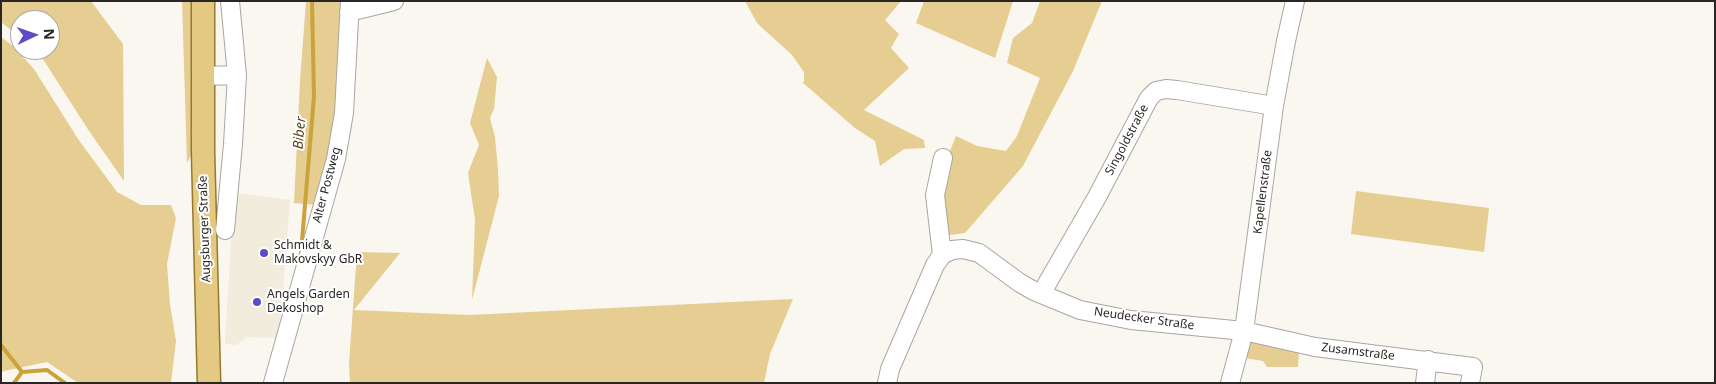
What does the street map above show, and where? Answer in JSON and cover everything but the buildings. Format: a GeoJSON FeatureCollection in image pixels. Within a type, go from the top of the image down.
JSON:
{"type":"FeatureCollection","features":[{"type":"Feature","properties":{"kind":"main road","name":"Augsburger Straße"},"geometry":{"type":"LineString","coordinates":[[203,1],[202,76],[209,383]]}},
{"type":"Feature","properties":{"kind":"street","name":"Augsburger Straße"},"geometry":{"type":"LineString","coordinates":[[225,230],[237,75],[230,1]]}},
{"type":"Feature","properties":{"kind":"street","name":"Alter Postweg"},"geometry":{"type":"LineString","coordinates":[[273,383],[336,159],[344,113],[350,7],[394,1]]}},
{"type":"Feature","properties":{"kind":"street","name":"Kapellenstraße"},"geometry":{"type":"LineString","coordinates":[[1230,383],[1244,331],[1274,106],[1286,41],[1296,1]]}},
{"type":"Feature","properties":{"kind":"street"},"geometry":{"type":"LineString","coordinates":[[202,76],[237,75]]}},
{"type":"Feature","properties":{"kind":"street","name":"Singoldstraße"},"geometry":{"type":"LineString","coordinates":[[1041,294],[1149,98],[1156,91],[1166,89],[1177,90],[1274,106]]}},
{"type":"Feature","properties":{"kind":"street"},"geometry":{"type":"LineString","coordinates":[[886,383],[890,369],[934,265],[942,254],[935,194],[943,158]]}},
{"type":"Feature","properties":{"kind":"street","name":"Neudecker Straße"},"geometry":{"type":"LineString","coordinates":[[942,254],[952,250],[963,249],[979,253],[1020,283],[1080,310],[1130,320],[1244,331]]}},
{"type":"Feature","properties":{"kind":"street","name":"Zusamstraße"},"geometry":{"type":"LineString","coordinates":[[1244,331],[1315,346],[1428,360],[1472,375]]}},
{"type":"Feature","properties":{"kind":"street"},"geometry":{"type":"LineString","coordinates":[[1425,383],[1428,360]]}},
{"type":"Feature","properties":{"kind":"shaded area"},"geometry":{"type":"Polygon","coordinates":[[[1,1],[91,1],[123,44],[124,181],[44,60],[60,60],[60,10],[10,10],[10,29],[1,22],[1,1]]]}},
{"type":"Feature","properties":{"kind":"shaded area"},"geometry":{"type":"Polygon","coordinates":[[[182,1],[198,1],[197,144],[187,163],[182,1]]]}},
{"type":"Feature","properties":{"kind":"shaded area"},"geometry":{"type":"Polygon","coordinates":[[[306,1],[343,1],[337,99],[327,165],[317,205],[294,203],[306,1]]]}},
{"type":"Feature","properties":{"kind":"shaded area"},"geometry":{"type":"Polygon","coordinates":[[[745,1],[901,1],[885,20],[899,34],[891,48],[909,68],[864,110],[924,140],[925,148],[904,149],[880,166],[875,141],[855,128],[802,82],[804,82],[804,72],[792,55],[757,23],[745,1]]]}},
{"type":"Feature","properties":{"kind":"shaded area"},"geometry":{"type":"Polygon","coordinates":[[[924,1],[1013,1],[995,58],[916,23],[924,1]]]}},
{"type":"Feature","properties":{"kind":"shaded area"},"geometry":{"type":"Polygon","coordinates":[[[1040,1],[1102,1],[1073,71],[1023,166],[965,233],[943,236],[943,168],[956,136],[977,146],[1006,151],[1017,136],[1040,78],[1007,63],[1013,38],[1032,23],[1040,1]]]}},
{"type":"Feature","properties":{"kind":"shaded area"},"geometry":{"type":"Polygon","coordinates":[[[1,37],[10,44],[10,60],[26,60],[34,69],[78,139],[117,192],[141,205],[171,205],[176,218],[167,264],[170,304],[176,341],[171,383],[78,383],[47,362],[1,372],[1,37]]]}},
{"type":"Feature","properties":{"kind":"shaded area"},"geometry":{"type":"Polygon","coordinates":[[[487,58],[497,77],[494,109],[490,118],[495,137],[499,196],[472,300],[475,220],[468,173],[479,145],[470,123],[487,58]]]}},
{"type":"Feature","properties":{"kind":"shaded area"},"geometry":{"type":"Polygon","coordinates":[[[1356,191],[1489,208],[1484,252],[1351,234],[1356,191]]]}},
{"type":"Feature","properties":{"kind":"shaded area"},"geometry":{"type":"Polygon","coordinates":[[[236,193],[290,200],[279,338],[247,337],[236,345],[225,344],[225,341],[232,224],[236,193]]]}},
{"type":"Feature","properties":{"kind":"shaded area"},"geometry":{"type":"Polygon","coordinates":[[[357,252],[400,253],[354,310],[469,315],[793,299],[770,354],[764,383],[350,383],[349,363],[357,252]]]}},
{"type":"Feature","properties":{"kind":"shaded area"},"geometry":{"type":"Polygon","coordinates":[[[1250,340],[1299,351],[1298,367],[1267,367],[1263,361],[1245,358],[1250,340]]]}},
{"type":"Feature","properties":{"kind":"waterway","name":"Biber"},"geometry":{"type":"LineString","coordinates":[[301,253],[314,96],[312,1]]}},
{"type":"Feature","properties":{"kind":"waterway"},"geometry":{"type":"LineString","coordinates":[[1,345],[22,372],[47,370],[65,383]]}},
{"type":"Feature","properties":{"kind":"waterway"},"geometry":{"type":"LineString","coordinates":[[14,383],[22,372]]}},
{"type":"Feature","properties":{"kind":"place","name":"Schmidt & Makovskyy GbR"},"geometry":{"type":"Point","coordinates":[264,253]}},
{"type":"Feature","properties":{"kind":"place","name":"Angels Garden Dekoshop"},"geometry":{"type":"Point","coordinates":[257,302]}}]}
